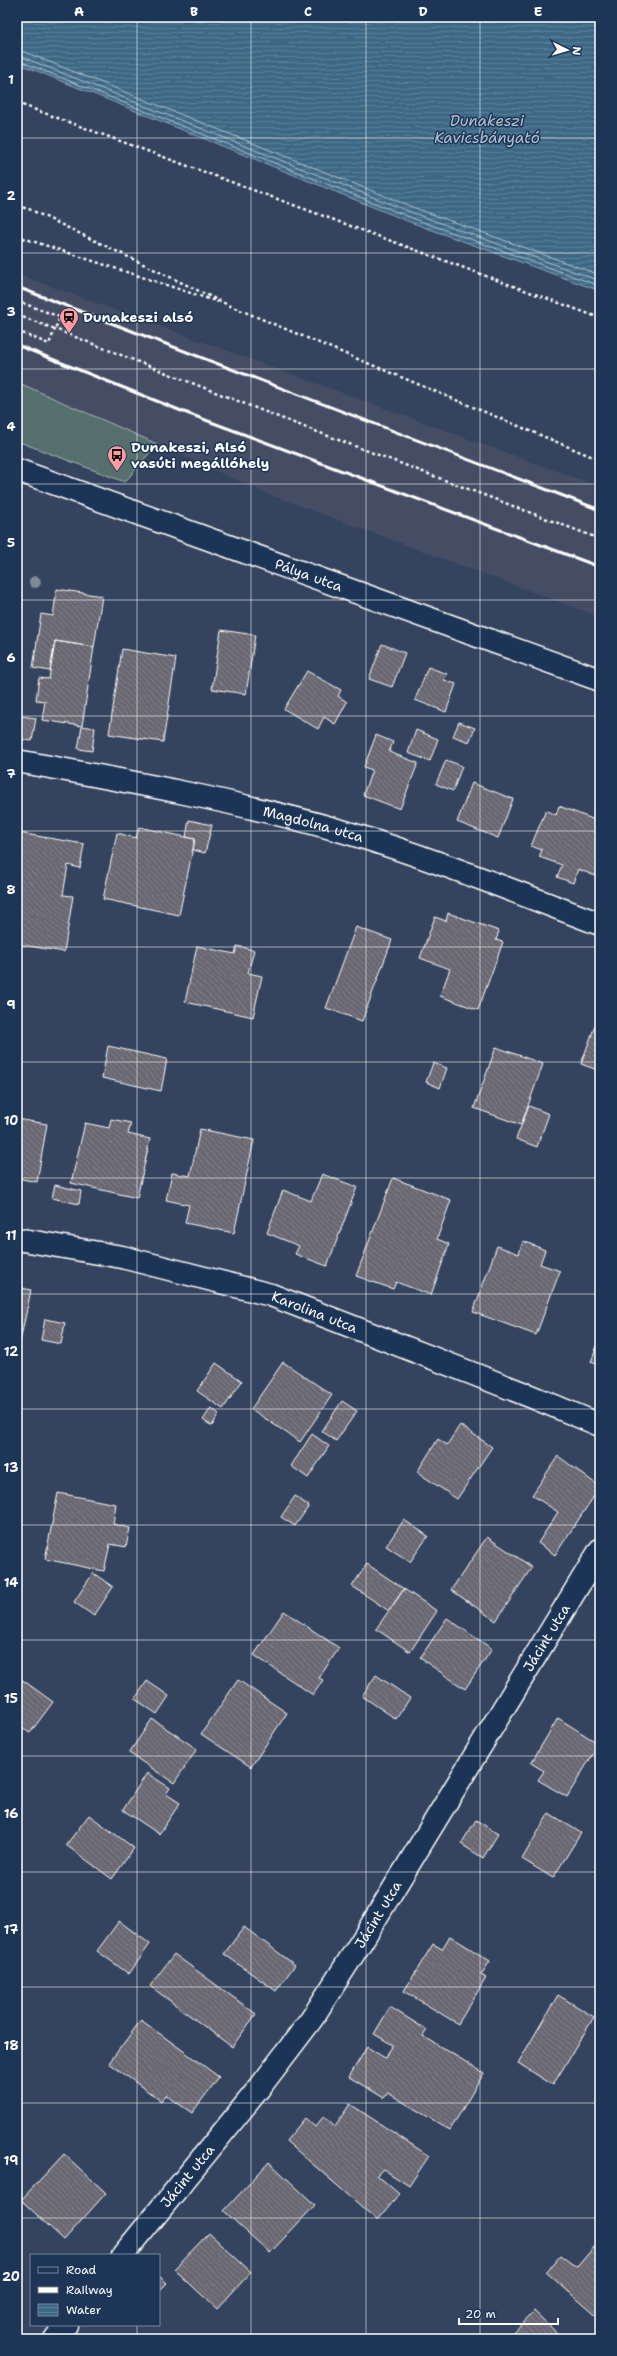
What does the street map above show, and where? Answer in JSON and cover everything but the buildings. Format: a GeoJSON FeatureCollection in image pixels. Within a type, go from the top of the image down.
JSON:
{"type":"FeatureCollection","features":[{"type":"Feature","properties":{"kind":"street","name":"Pálya utca"},"geometry":{"type":"LineString","coordinates":[[17,470],[600,680]]}},
{"type":"Feature","properties":{"kind":"street","name":"Magdolna utca"},"geometry":{"type":"LineString","coordinates":[[17,761],[167,787],[344,832],[434,861],[600,924]]}},
{"type":"Feature","properties":{"kind":"street","name":"Karolina utca"},"geometry":{"type":"LineString","coordinates":[[17,1239],[122,1257],[271,1295],[530,1396],[600,1425]]}},
{"type":"Feature","properties":{"kind":"street","name":"Jácint utca"},"geometry":{"type":"LineString","coordinates":[[124,2254],[260,2087],[311,2020],[367,1932],[600,1550]]}},
{"type":"Feature","properties":{"kind":"street"},"geometry":{"type":"LineString","coordinates":[[55,2339],[65,2326]]}},
{"type":"Feature","properties":{"kind":"path"},"geometry":{"type":"LineString","coordinates":[[17,103],[600,318]]}},
{"type":"Feature","properties":{"kind":"path"},"geometry":{"type":"LineString","coordinates":[[17,206],[29,209],[228,305],[600,460]]}},
{"type":"Feature","properties":{"kind":"path"},"geometry":{"type":"LineString","coordinates":[[17,236],[228,305]]}},
{"type":"Feature","properties":{"kind":"path"},"geometry":{"type":"LineString","coordinates":[[17,301],[60,316],[49,344],[17,331]]}},
{"type":"Feature","properties":{"kind":"path"},"geometry":{"type":"LineString","coordinates":[[17,315],[286,420],[600,538]]}},
{"type":"Feature","properties":{"kind":"shaded area"},"geometry":{"type":"Polygon","coordinates":[[[17,274],[600,487],[600,617],[266,493],[17,382],[17,274]]]}},
{"type":"Feature","properties":{"kind":"green space"},"geometry":{"type":"Polygon","coordinates":[[[17,382],[157,444],[125,482],[17,441],[17,382]]]}},
{"type":"Feature","properties":{"kind":"water","name":"Dunakeszi Kavicsbányató"},"geometry":{"type":"Polygon","coordinates":[[[17,17],[600,17],[600,291],[410,222],[17,63],[17,17]]]}},
{"type":"Feature","properties":{"kind":"railway"},"geometry":{"type":"LineString","coordinates":[[17,287],[600,510]]}},
{"type":"Feature","properties":{"kind":"railway"},"geometry":{"type":"LineString","coordinates":[[17,345],[184,412],[600,567]]}},
{"type":"Feature","properties":{"kind":"place","name":"Dunakeszi alsó"},"geometry":{"type":"Point","coordinates":[69,334]}},
{"type":"Feature","properties":{"kind":"place","name":"Dunakeszi, Alsó vasúti megállóhely"},"geometry":{"type":"Point","coordinates":[117,472]}}]}
